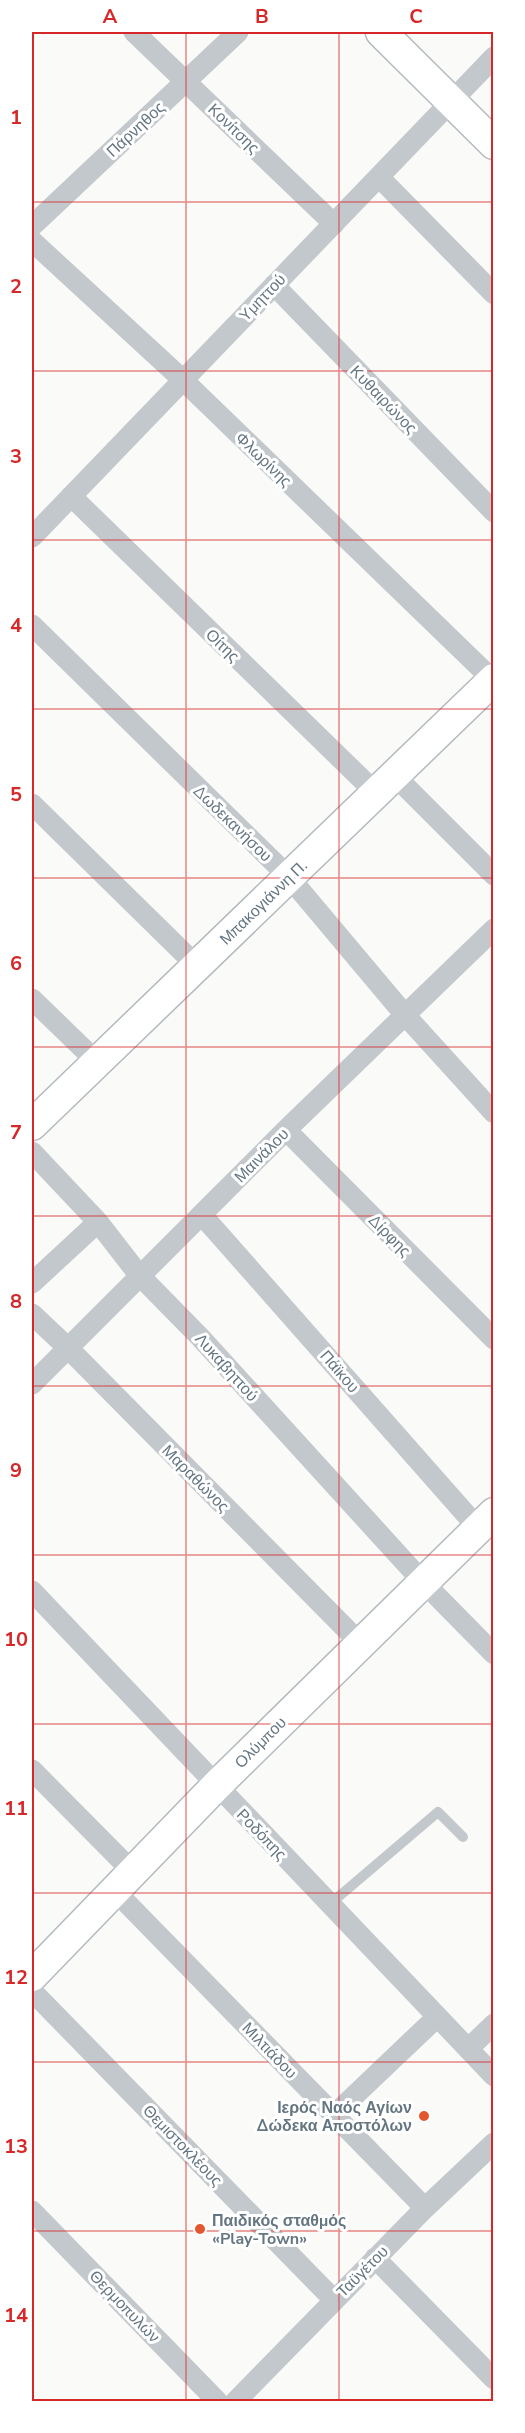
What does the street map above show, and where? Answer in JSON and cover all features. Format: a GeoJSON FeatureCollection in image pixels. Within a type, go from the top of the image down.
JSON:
{"type":"FeatureCollection","features":[{"type":"Feature","properties":{"kind":"street","name":"Κονίτσης"},"geometry":{"type":"LineString","coordinates":[[134,32],[333,224]]}},
{"type":"Feature","properties":{"kind":"street","name":"Πάρνηθος"},"geometry":{"type":"LineString","coordinates":[[32,226],[238,32]]}},
{"type":"Feature","properties":{"kind":"street"},"geometry":{"type":"LineString","coordinates":[[381,32],[494,144]]}},
{"type":"Feature","properties":{"kind":"street","name":"Υμηττού"},"geometry":{"type":"LineString","coordinates":[[32,537],[494,57]]}},
{"type":"Feature","properties":{"kind":"street"},"geometry":{"type":"LineString","coordinates":[[379,177],[494,294]]}},
{"type":"Feature","properties":{"kind":"street","name":"Φλωρίνης"},"geometry":{"type":"LineString","coordinates":[[32,241],[183,380],[493,680]]}},
{"type":"Feature","properties":{"kind":"street","name":"Κυθαιρώνος"},"geometry":{"type":"LineString","coordinates":[[274,285],[494,512]]}},
{"type":"Feature","properties":{"kind":"street","name":"Οίτης"},"geometry":{"type":"LineString","coordinates":[[71,496],[385,784],[494,875]]}},
{"type":"Feature","properties":{"kind":"street","name":"Δωδεκανήσου"},"geometry":{"type":"LineString","coordinates":[[32,625],[289,877],[405,1015],[494,1113]]}},
{"type":"Feature","properties":{"kind":"street","name":"Μπακογιάννη Π."},"geometry":{"type":"LineString","coordinates":[[32,1125],[493,680]]}},
{"type":"Feature","properties":{"kind":"street"},"geometry":{"type":"LineString","coordinates":[[32,804],[197,966]]}},
{"type":"Feature","properties":{"kind":"street","name":"Μαινάλου"},"geometry":{"type":"LineString","coordinates":[[32,1384],[286,1130],[494,929]]}},
{"type":"Feature","properties":{"kind":"street"},"geometry":{"type":"LineString","coordinates":[[32,999],[97,1062]]}},
{"type":"Feature","properties":{"kind":"street","name":"Δίρφης"},"geometry":{"type":"LineString","coordinates":[[286,1130],[494,1339]]}},
{"type":"Feature","properties":{"kind":"street","name":"Λυκαβηττού"},"geometry":{"type":"LineString","coordinates":[[32,1152],[98,1222],[139,1275],[199,1336],[423,1582],[494,1654]]}},
{"type":"Feature","properties":{"kind":"street","name":"Πάϊκου"},"geometry":{"type":"LineString","coordinates":[[202,1215],[486,1521]]}},
{"type":"Feature","properties":{"kind":"street"},"geometry":{"type":"LineString","coordinates":[[32,1284],[98,1222]]}},
{"type":"Feature","properties":{"kind":"street","name":"Μαραθώνος"},"geometry":{"type":"LineString","coordinates":[[32,1314],[360,1643]]}},
{"type":"Feature","properties":{"kind":"street","name":"Ολύμπου"},"geometry":{"type":"LineString","coordinates":[[32,1976],[217,1785],[486,1521]]}},
{"type":"Feature","properties":{"kind":"street","name":"Ροδόπης"},"geometry":{"type":"LineString","coordinates":[[32,1591],[494,2076]]}},
{"type":"Feature","properties":{"kind":"street","name":"Μιλτιάδου"},"geometry":{"type":"LineString","coordinates":[[32,1770],[124,1881],[334,2115],[425,2208]]}},
{"type":"Feature","properties":{"kind":"street","name":"Θεμιστοκλέους"},"geometry":{"type":"LineString","coordinates":[[32,1991],[334,2300]]}},
{"type":"Feature","properties":{"kind":"street"},"geometry":{"type":"LineString","coordinates":[[334,2115],[437,2017]]}},
{"type":"Feature","properties":{"kind":"street"},"geometry":{"type":"LineString","coordinates":[[468,2049],[494,2024]]}},
{"type":"Feature","properties":{"kind":"street","name":"Ταϋγέτου"},"geometry":{"type":"LineString","coordinates":[[235,2402],[425,2208],[494,2144]]}},
{"type":"Feature","properties":{"kind":"street","name":"Θερμοπυλών"},"geometry":{"type":"LineString","coordinates":[[32,2211],[218,2402]]}},
{"type":"Feature","properties":{"kind":"street"},"geometry":{"type":"LineString","coordinates":[[375,2258],[494,2379]]}},
{"type":"Feature","properties":{"kind":"lane"},"geometry":{"type":"LineString","coordinates":[[330,1904],[438,1812],[463,1837]]}},
{"type":"Feature","properties":{"kind":"place","name":"Ιερός Ναός Αγίων Δώδεκα Αποστόλων"},"geometry":{"type":"Point","coordinates":[424,2116]}},
{"type":"Feature","properties":{"kind":"place","name":"Παιδικός σταθμός «Play-Town»"},"geometry":{"type":"Point","coordinates":[200,2229]}}]}
